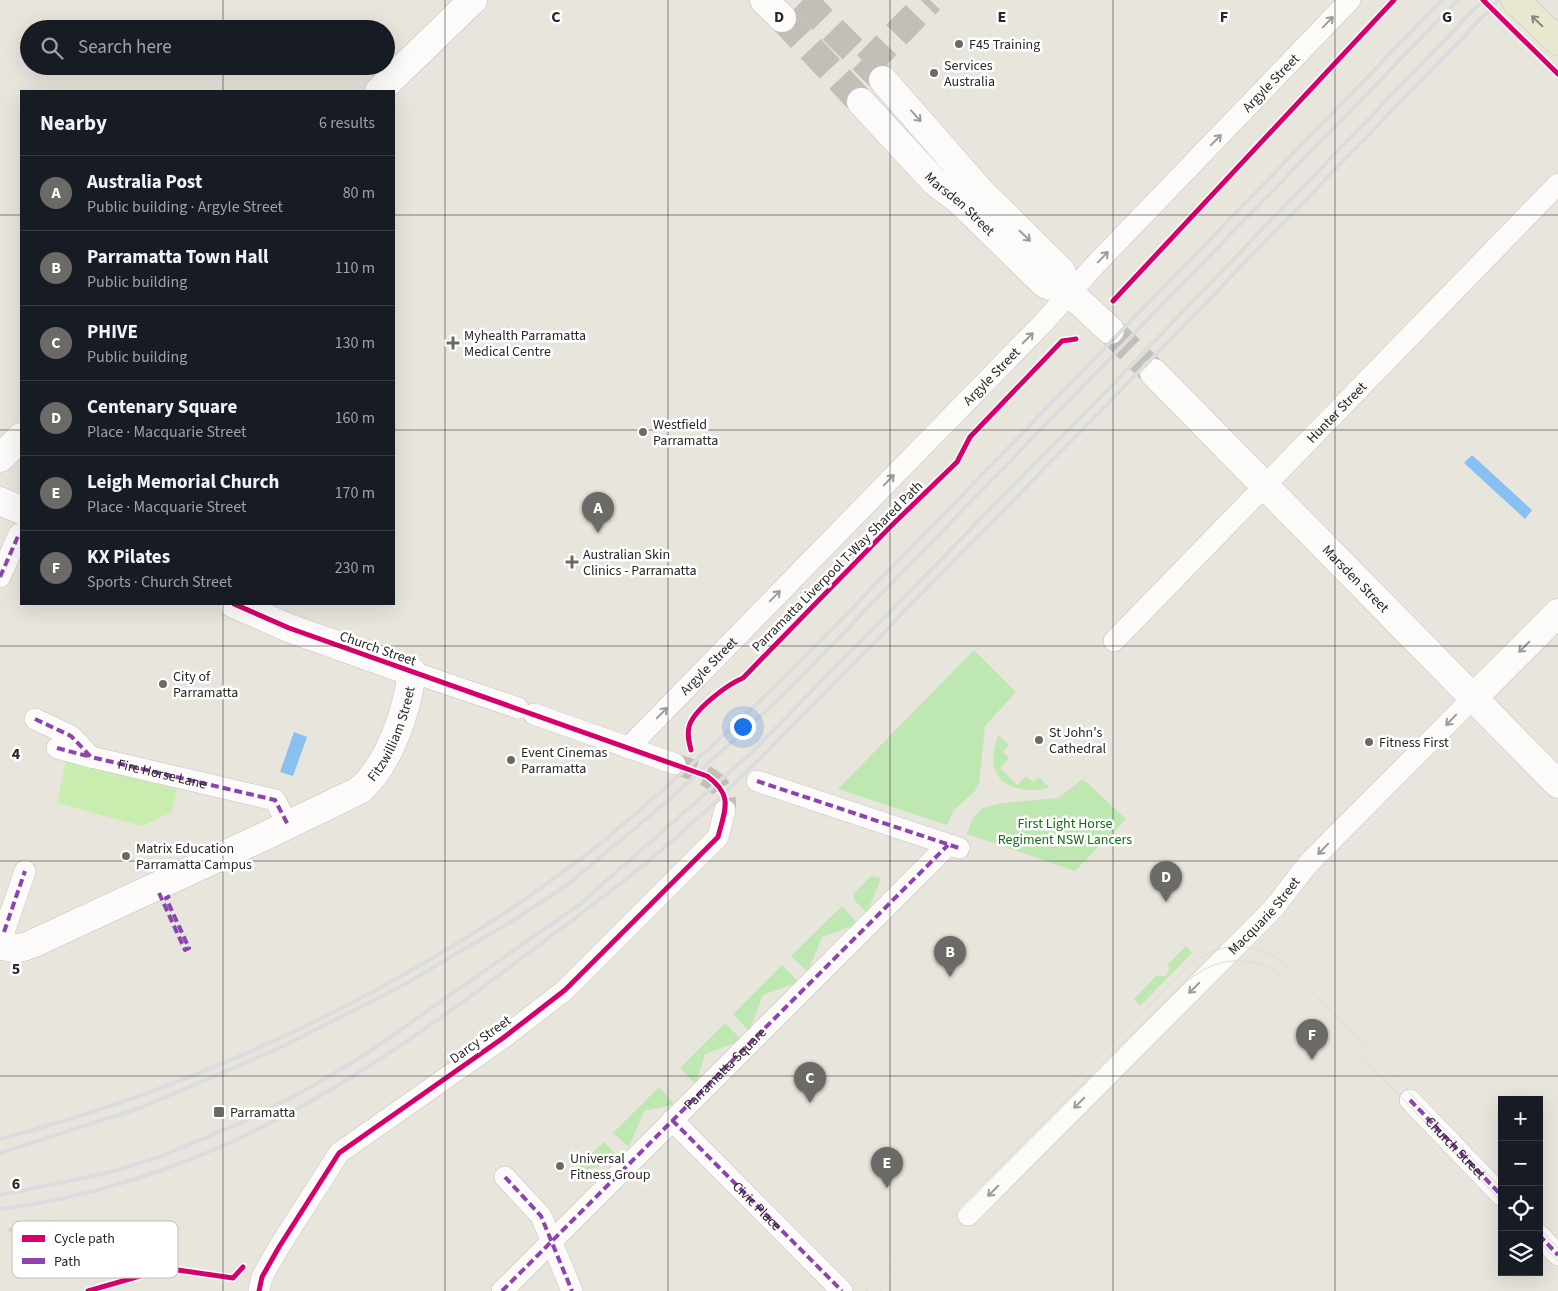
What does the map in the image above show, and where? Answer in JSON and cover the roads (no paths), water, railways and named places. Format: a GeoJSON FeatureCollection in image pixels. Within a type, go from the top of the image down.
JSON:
{"type":"FeatureCollection","features":[{"type":"Feature","properties":{"kind":"main road"},"geometry":{"type":"LineString","coordinates":[[1515,0],[1558,42]]}},
{"type":"Feature","properties":{"kind":"street"},"geometry":{"type":"LineString","coordinates":[[381,90],[473,0]]}},
{"type":"Feature","properties":{"kind":"street","name":"Argyle Street"},"geometry":{"type":"LineString","coordinates":[[636,751],[1350,0]]}},
{"type":"Feature","properties":{"kind":"street","name":"Marsden Street"},"geometry":{"type":"LineString","coordinates":[[883,80],[981,192],[1056,266],[1070,293],[1110,330]]}},
{"type":"Feature","properties":{"kind":"street","name":"Marsden Street"},"geometry":{"type":"LineString","coordinates":[[861,102],[935,182],[961,202],[1045,284],[1070,293]]}},
{"type":"Feature","properties":{"kind":"street","name":"Hunter Street"},"geometry":{"type":"LineString","coordinates":[[1114,641],[1558,184]]}},
{"type":"Feature","properties":{"kind":"street","name":"Marsden Street"},"geometry":{"type":"LineString","coordinates":[[1154,373],[1558,784]]}},
{"type":"Feature","properties":{"kind":"street"},"geometry":{"type":"LineString","coordinates":[[0,458],[20,438]]}},
{"type":"Feature","properties":{"kind":"street"},"geometry":{"type":"LineString","coordinates":[[0,501],[20,522],[0,577]]}},
{"type":"Feature","properties":{"kind":"street","name":"Church Street"},"geometry":{"type":"LineString","coordinates":[[236,605],[289,628],[675,764]]}},
{"type":"Feature","properties":{"kind":"street","name":"Macquarie Street"},"geometry":{"type":"LineString","coordinates":[[968,1215],[1273,909],[1307,865],[1558,613]]}},
{"type":"Feature","properties":{"kind":"street","name":"Fitzwilliam Street"},"geometry":{"type":"LineString","coordinates":[[6,939],[160,875],[285,820],[346,783],[369,764],[377,750],[397,693],[412,672]]}},
{"type":"Feature","properties":{"kind":"street"},"geometry":{"type":"LineString","coordinates":[[35,719],[71,736],[91,757]]}},
{"type":"Feature","properties":{"kind":"street","name":"Fire Horse Lane"},"geometry":{"type":"LineString","coordinates":[[57,748],[275,800],[285,820]]}},
{"type":"Feature","properties":{"kind":"street","name":"Parramatta Square"},"geometry":{"type":"LineString","coordinates":[[502,1291],[672,1120],[955,847],[757,780]]}},
{"type":"Feature","properties":{"kind":"street","name":"Darcy Street"},"geometry":{"type":"LineString","coordinates":[[259,1291],[262,1277],[279,1247],[339,1153],[503,1038],[565,990],[718,837],[725,810]]}},
{"type":"Feature","properties":{"kind":"street"},"geometry":{"type":"LineString","coordinates":[[6,939],[25,871]]}},
{"type":"Feature","properties":{"kind":"street","name":"Church Street"},"geometry":{"type":"LineString","coordinates":[[1410,1100],[1498,1192]]}},
{"type":"Feature","properties":{"kind":"street","name":"Civic Place"},"geometry":{"type":"LineString","coordinates":[[672,1120],[842,1291]]}},
{"type":"Feature","properties":{"kind":"street"},"geometry":{"type":"LineString","coordinates":[[505,1177],[542,1216],[572,1291]]}},
{"type":"Feature","properties":{"kind":"street"},"geometry":{"type":"LineString","coordinates":[[1543,1239],[1558,1255]]}},
{"type":"Feature","properties":{"kind":"water"},"geometry":{"type":"Polygon","coordinates":[[[1472,455],[1532,510],[1525,519],[1464,463],[1472,455]]]}},
{"type":"Feature","properties":{"kind":"water"},"geometry":{"type":"Polygon","coordinates":[[[294,732],[307,737],[293,776],[280,772],[294,732]]]}},
{"type":"Feature","properties":{"kind":"tunnel"},"geometry":{"type":"LineString","coordinates":[[803,0],[883,80]]}},
{"type":"Feature","properties":{"kind":"tunnel"},"geometry":{"type":"LineString","coordinates":[[867,65],[930,0]]}},
{"type":"Feature","properties":{"kind":"tunnel"},"geometry":{"type":"LineString","coordinates":[[782,18],[861,102]]}},
{"type":"Feature","properties":{"kind":"tunnel"},"geometry":{"type":"LineString","coordinates":[[1110,330],[1154,373]]}},
{"type":"Feature","properties":{"kind":"tunnel"},"geometry":{"type":"LineString","coordinates":[[675,764],[702,774],[718,785],[723,792],[725,810]]}},
{"type":"Feature","properties":{"kind":"tram line"},"geometry":{"type":"LineString","coordinates":[[866,1291],[1187,968],[1199,959],[1224,948],[1238,946],[1251,948],[1277,958],[1289,967],[1499,1186]]}},
{"type":"Feature","properties":{"kind":"tram line"},"geometry":{"type":"LineString","coordinates":[[880,1291],[1186,982],[1211,966],[1224,962],[1250,962],[1276,972],[1289,981],[1498,1198]]}},
{"type":"Feature","properties":{"kind":"tram line"},"geometry":{"type":"LineString","coordinates":[[1542,1231],[1558,1248]]}},
{"type":"Feature","properties":{"kind":"tram line"},"geometry":{"type":"LineString","coordinates":[[1543,1245],[1558,1261]]}},
{"type":"Feature","properties":{"kind":"railway"},"geometry":{"type":"LineString","coordinates":[[0,1139],[77,1117],[153,1091],[229,1061],[303,1027],[376,990],[446,950],[514,907],[590,852],[705,752],[784,677],[1149,304],[1442,0]]}},
{"type":"Feature","properties":{"kind":"railway"},"geometry":{"type":"LineString","coordinates":[[0,1153],[143,1107],[286,1045],[405,984],[519,917],[566,886],[665,803],[786,692],[1458,0]]}},
{"type":"Feature","properties":{"kind":"railway"},"geometry":{"type":"LineString","coordinates":[[0,1195],[107,1173],[162,1156],[247,1120],[307,1089],[363,1056],[580,904],[749,755],[1118,379],[1483,0]]}},
{"type":"Feature","properties":{"kind":"railway"},"geometry":{"type":"LineString","coordinates":[[0,1209],[73,1196],[142,1177],[209,1152],[273,1122],[335,1087],[455,1008],[626,879],[699,817],[759,760],[1499,0]]}},
{"type":"Feature","properties":{"kind":"place","name":"F45 Training"},"geometry":{"type":"Point","coordinates":[959,44]}},
{"type":"Feature","properties":{"kind":"place","name":"Services Australia"},"geometry":{"type":"Point","coordinates":[934,73]}},
{"type":"Feature","properties":{"kind":"place","name":"Myhealth Parramatta Medical Centre"},"geometry":{"type":"Point","coordinates":[453,343]}},
{"type":"Feature","properties":{"kind":"place","name":"Westfield Parramatta"},"geometry":{"type":"Point","coordinates":[643,432]}},
{"type":"Feature","properties":{"kind":"place","name":"Australia Post"},"geometry":{"type":"Point","coordinates":[598,533]}},
{"type":"Feature","properties":{"kind":"place","name":"Australian Skin Clinics - Parramatta"},"geometry":{"type":"Point","coordinates":[572,562]}},
{"type":"Feature","properties":{"kind":"place","name":"City of Parramatta"},"geometry":{"type":"Point","coordinates":[163,684]}},
{"type":"Feature","properties":{"kind":"place","name":"St John's Cathedral"},"geometry":{"type":"Point","coordinates":[1039,740]}},
{"type":"Feature","properties":{"kind":"place","name":"Fitness First"},"geometry":{"type":"Point","coordinates":[1369,742]}},
{"type":"Feature","properties":{"kind":"place","name":"Event Cinemas Parramatta"},"geometry":{"type":"Point","coordinates":[511,760]}},
{"type":"Feature","properties":{"kind":"place","name":"Matrix Education Parramatta Campus"},"geometry":{"type":"Point","coordinates":[126,856]}},
{"type":"Feature","properties":{"kind":"place","name":"Centenary Square"},"geometry":{"type":"Point","coordinates":[1166,902]}},
{"type":"Feature","properties":{"kind":"place","name":"Parramatta Town Hall"},"geometry":{"type":"Point","coordinates":[950,977]}},
{"type":"Feature","properties":{"kind":"place","name":"KX Pilates"},"geometry":{"type":"Point","coordinates":[1312,1060]}},
{"type":"Feature","properties":{"kind":"place","name":"PHIVE"},"geometry":{"type":"Point","coordinates":[810,1103]}},
{"type":"Feature","properties":{"kind":"place","name":"Parramatta"},"geometry":{"type":"Point","coordinates":[219,1112]}},
{"type":"Feature","properties":{"kind":"place","name":"Universal Fitness Group"},"geometry":{"type":"Point","coordinates":[560,1166]}},
{"type":"Feature","properties":{"kind":"place","name":"Leigh Memorial Church"},"geometry":{"type":"Point","coordinates":[887,1188]}},
{"type":"Feature","properties":{"kind":"park label","name":"First Light Horse Regiment NSW Lancers"},"geometry":{"type":"Point","coordinates":[1065,832]}}]}
